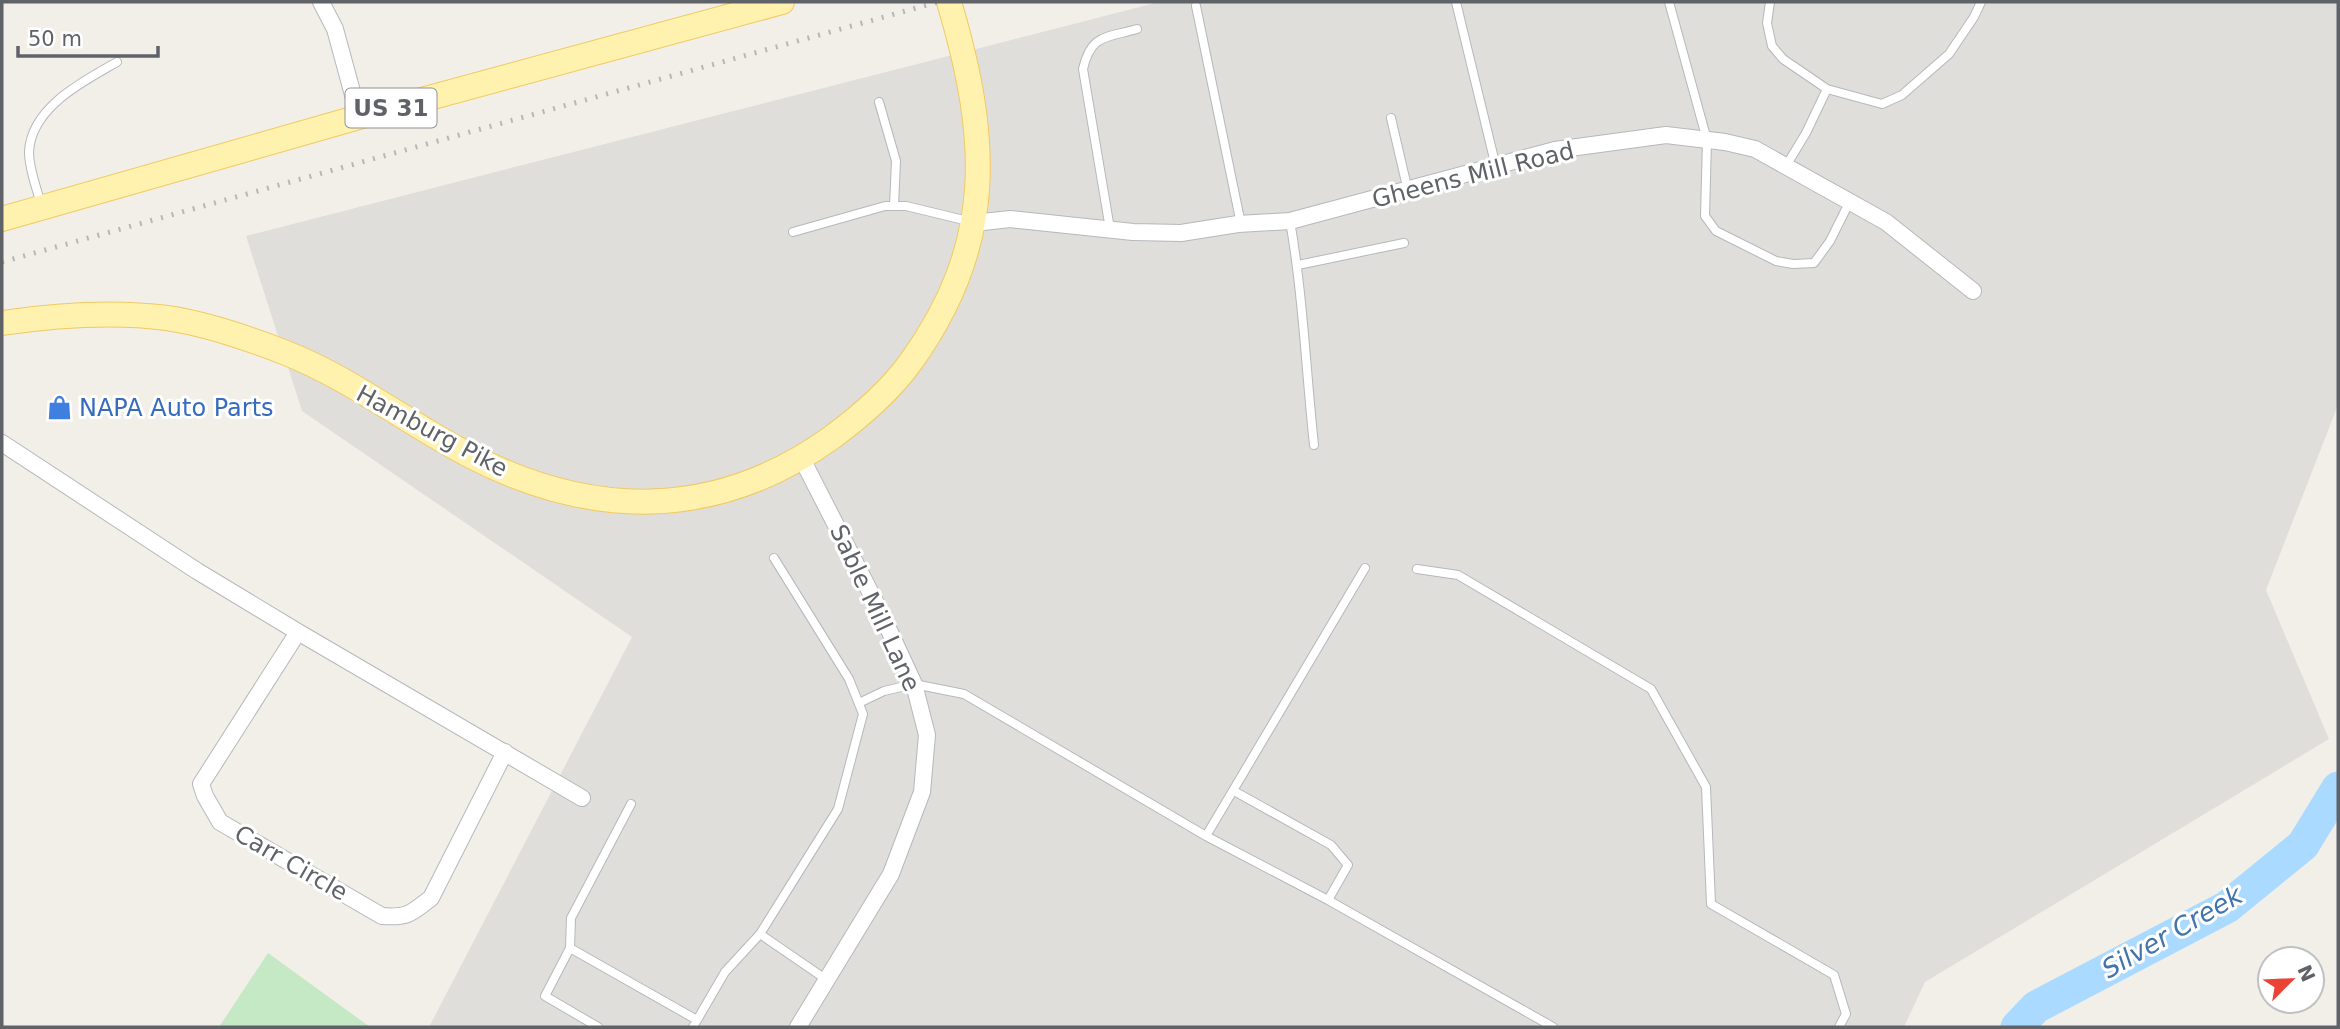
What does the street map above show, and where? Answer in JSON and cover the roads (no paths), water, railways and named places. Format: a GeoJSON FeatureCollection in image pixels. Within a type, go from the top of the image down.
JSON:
{"type":"FeatureCollection","features":[{"type":"Feature","properties":{"kind":"main road","name":"US 31"},"geometry":{"type":"LineString","coordinates":[[2,219],[359,117],[782,2]]}},
{"type":"Feature","properties":{"kind":"main road","name":"Hamburg Pike"},"geometry":{"type":"LineString","coordinates":[[2,323],[83,315],[124,315],[168,318],[222,331],[289,354],[467,454],[529,482],[571,494],[612,501],[651,502],[704,496],[773,474],[863,415],[899,379],[932,334],[954,287],[974,223],[979,184],[978,137],[973,97],[949,2]]}},
{"type":"Feature","properties":{"kind":"street"},"geometry":{"type":"LineString","coordinates":[[321,2],[335,29],[359,117]]}},
{"type":"Feature","properties":{"kind":"street","name":"Gheens Mill Road"},"geometry":{"type":"LineString","coordinates":[[974,223],[1010,219],[1133,232],[1181,233],[1241,224],[1290,221],[1555,150],[1666,135],[1755,149],[1886,222],[1973,291]]}},
{"type":"Feature","properties":{"kind":"street"},"geometry":{"type":"LineString","coordinates":[[2,443],[197,571],[582,798]]}},
{"type":"Feature","properties":{"kind":"street","name":"Sable Mill Lane"},"geometry":{"type":"LineString","coordinates":[[798,1027],[891,874],[922,792],[927,735],[914,684],[882,615],[801,457]]}},
{"type":"Feature","properties":{"kind":"street","name":"Carr Circle"},"geometry":{"type":"LineString","coordinates":[[298,632],[201,784],[220,822],[382,915],[401,917],[431,898],[505,752]]}},
{"type":"Feature","properties":{"kind":"lane"},"geometry":{"type":"LineString","coordinates":[[1456,2],[1496,167]]}},
{"type":"Feature","properties":{"kind":"lane"},"geometry":{"type":"LineString","coordinates":[[1669,2],[1707,140],[1705,216],[1716,231],[1776,261],[1793,264],[1814,263],[1830,241],[1850,201]]}},
{"type":"Feature","properties":{"kind":"lane"},"geometry":{"type":"LineString","coordinates":[[1770,2],[1766,23],[1772,46],[1783,59],[1827,89],[1882,104],[1902,96],[1950,54],[1981,2]]}},
{"type":"Feature","properties":{"kind":"lane"},"geometry":{"type":"LineString","coordinates":[[1196,6],[1241,224]]}},
{"type":"Feature","properties":{"kind":"lane"},"geometry":{"type":"LineString","coordinates":[[1110,229],[1083,69],[1087,50],[1099,40],[1137,29]]}},
{"type":"Feature","properties":{"kind":"lane"},"geometry":{"type":"LineString","coordinates":[[42,208],[29,153],[31,139],[37,127],[62,95],[117,62]]}},
{"type":"Feature","properties":{"kind":"lane"},"geometry":{"type":"LineString","coordinates":[[1786,166],[1806,133],[1827,89]]}},
{"type":"Feature","properties":{"kind":"lane"},"geometry":{"type":"LineString","coordinates":[[879,102],[896,161],[894,206]]}},
{"type":"Feature","properties":{"kind":"lane"},"geometry":{"type":"LineString","coordinates":[[1391,118],[1408,191]]}},
{"type":"Feature","properties":{"kind":"lane"},"geometry":{"type":"LineString","coordinates":[[793,232],[885,206],[906,206],[974,223]]}},
{"type":"Feature","properties":{"kind":"lane"},"geometry":{"type":"LineString","coordinates":[[1290,221],[1298,265],[1314,445]]}},
{"type":"Feature","properties":{"kind":"lane"},"geometry":{"type":"LineString","coordinates":[[1298,265],[1404,243]]}},
{"type":"Feature","properties":{"kind":"lane"},"geometry":{"type":"LineString","coordinates":[[570,947],[695,1024],[725,972],[760,934],[838,808],[863,714],[849,679],[774,558]]}},
{"type":"Feature","properties":{"kind":"lane"},"geometry":{"type":"LineString","coordinates":[[1206,836],[1365,568]]}},
{"type":"Feature","properties":{"kind":"lane"},"geometry":{"type":"LineString","coordinates":[[1417,569],[1458,575],[1651,689],[1706,787],[1711,904],[1833,975],[1846,1014],[1839,1027]]}},
{"type":"Feature","properties":{"kind":"lane"},"geometry":{"type":"LineString","coordinates":[[859,704],[884,691],[914,684],[964,694],[1206,836],[1328,900],[1553,1027]]}},
{"type":"Feature","properties":{"kind":"lane"},"geometry":{"type":"LineString","coordinates":[[1234,792],[1331,845],[1348,865],[1328,900]]}},
{"type":"Feature","properties":{"kind":"lane"},"geometry":{"type":"LineString","coordinates":[[598,1027],[545,996],[570,947],[570,918],[631,804]]}},
{"type":"Feature","properties":{"kind":"lane"},"geometry":{"type":"LineString","coordinates":[[760,934],[827,980]]}},
{"type":"Feature","properties":{"kind":"waterway","name":"Silver Creek"},"geometry":{"type":"LineString","coordinates":[[2017,1027],[2036,1007],[2227,907],[2303,845],[2338,788]]}},
{"type":"Feature","properties":{"kind":"railway"},"geometry":{"type":"LineString","coordinates":[[2,262],[938,2]]}},
{"type":"Feature","properties":{"kind":"place","name":"NAPA Auto Parts"},"geometry":{"type":"Point","coordinates":[59,408]}}]}
